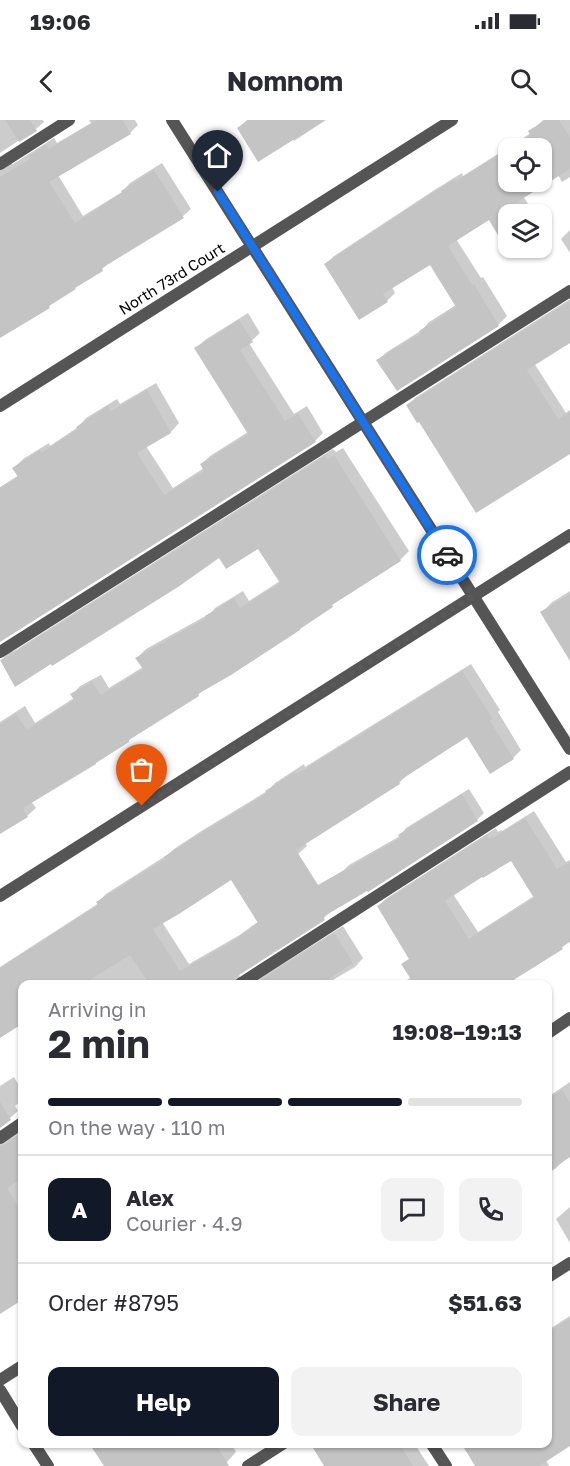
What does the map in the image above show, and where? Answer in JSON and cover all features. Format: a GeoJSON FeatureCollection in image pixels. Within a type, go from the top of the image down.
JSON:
{"type":"FeatureCollection","features":[{"type":"Feature","properties":{"kind":"street"},"geometry":{"type":"LineString","coordinates":[[0,164],[69,120]]}},
{"type":"Feature","properties":{"kind":"street"},"geometry":{"type":"LineString","coordinates":[[172,120],[570,749]]}},
{"type":"Feature","properties":{"kind":"street","name":"North 73rd Court"},"geometry":{"type":"LineString","coordinates":[[0,406],[452,120]]}},
{"type":"Feature","properties":{"kind":"street"},"geometry":{"type":"LineString","coordinates":[[0,652],[570,291]]}},
{"type":"Feature","properties":{"kind":"street"},"geometry":{"type":"LineString","coordinates":[[0,896],[570,535]]}},
{"type":"Feature","properties":{"kind":"street"},"geometry":{"type":"LineString","coordinates":[[246,980],[570,772]]}},
{"type":"Feature","properties":{"kind":"street"},"geometry":{"type":"LineString","coordinates":[[552,1030],[570,1018]]}},
{"type":"Feature","properties":{"kind":"street"},"geometry":{"type":"LineString","coordinates":[[0,1138],[18,1126]]}},
{"type":"Feature","properties":{"kind":"street"},"geometry":{"type":"LineString","coordinates":[[552,1274],[570,1263]]}},
{"type":"Feature","properties":{"kind":"street"},"geometry":{"type":"LineString","coordinates":[[0,1380],[18,1369]]}},
{"type":"Feature","properties":{"kind":"street"},"geometry":{"type":"LineString","coordinates":[[0,1390],[18,1419]]}},
{"type":"Feature","properties":{"kind":"street"},"geometry":{"type":"LineString","coordinates":[[36,1448],[48,1466]]}},
{"type":"Feature","properties":{"kind":"street"},"geometry":{"type":"LineString","coordinates":[[248,1466],[276,1448]]}},
{"type":"Feature","properties":{"kind":"street"},"geometry":{"type":"LineString","coordinates":[[434,1448],[446,1466]]}},
{"type":"Feature","properties":{"kind":"building"},"geometry":{"type":"Polygon","coordinates":[[[5,120],[30,120],[37,131],[19,142],[5,120]]]}},
{"type":"Feature","properties":{"kind":"building"},"geometry":{"type":"Polygon","coordinates":[[[98,120],[122,120],[131,134],[49,182],[75,223],[154,170],[184,218],[102,268],[103,271],[49,306],[50,308],[0,338],[0,177],[30,159],[28,156],[46,145],[49,149],[98,120]]]}},
{"type":"Feature","properties":{"kind":"building"},"geometry":{"type":"Polygon","coordinates":[[[249,120],[325,120],[258,162],[237,128],[249,120]]]}},
{"type":"Feature","properties":{"kind":"building"},"geometry":{"type":"Polygon","coordinates":[[[546,120],[559,120],[570,137],[570,169],[552,180],[552,138],[525,138],[530,135],[528,131],[546,120]]]}},
{"type":"Feature","properties":{"kind":"building"},"geometry":{"type":"Polygon","coordinates":[[[498,155],[498,192],[533,192],[514,204],[498,204],[498,235],[489,220],[448,246],[499,326],[397,391],[376,360],[421,333],[419,331],[456,307],[430,265],[383,294],[388,302],[359,320],[324,264],[426,197],[453,180],[454,182],[498,155]]]}},
{"type":"Feature","properties":{"kind":"building"},"geometry":{"type":"Polygon","coordinates":[[[570,301],[570,343],[527,370],[558,419],[570,411],[570,454],[476,513],[406,405],[570,301]]]}},
{"type":"Feature","properties":{"kind":"building"},"geometry":{"type":"Polygon","coordinates":[[[239,320],[253,342],[240,350],[285,421],[298,414],[316,442],[0,642],[0,489],[18,477],[12,468],[40,450],[41,453],[108,406],[111,411],[147,390],[171,433],[137,453],[164,495],[204,471],[200,464],[248,434],[194,348],[239,320]]]}},
{"type":"Feature","properties":{"kind":"building"},"geometry":{"type":"Polygon","coordinates":[[[334,455],[401,561],[96,764],[23,808],[28,817],[0,834],[0,724],[16,714],[27,730],[74,700],[70,694],[92,682],[101,695],[143,669],[135,658],[206,618],[205,616],[234,598],[240,608],[280,583],[258,549],[226,569],[219,558],[178,587],[15,687],[0,660],[325,456],[327,460],[334,455]]]}},
{"type":"Feature","properties":{"kind":"building"},"geometry":{"type":"Polygon","coordinates":[[[570,594],[570,661],[540,612],[570,594]]]}},
{"type":"Feature","properties":{"kind":"building"},"geometry":{"type":"Polygon","coordinates":[[[462,671],[493,719],[490,721],[514,759],[490,774],[467,737],[399,781],[400,784],[296,850],[318,885],[400,838],[398,835],[462,794],[478,821],[368,892],[323,917],[325,920],[234,980],[146,980],[130,955],[89,980],[18,980],[18,1027],[0,1038],[0,968],[98,905],[96,902],[165,859],[164,857],[267,793],[265,791],[295,772],[297,774],[462,671]],[[231,880],[153,929],[180,971],[228,944],[258,923],[231,880]]]}},
{"type":"Feature","properties":{"kind":"building"},"geometry":{"type":"Polygon","coordinates":[[[525,818],[557,869],[570,862],[570,942],[561,947],[563,949],[513,980],[411,980],[401,964],[409,959],[377,906],[487,835],[489,839],[525,818]],[[511,861],[445,901],[469,939],[534,898],[511,861]]]}},
{"type":"Feature","properties":{"kind":"building"},"geometry":{"type":"Polygon","coordinates":[[[334,933],[353,963],[327,980],[261,980],[334,933]]]}},
{"type":"Feature","properties":{"kind":"building"},"geometry":{"type":"Polygon","coordinates":[[[562,1090],[570,1102],[570,1157],[552,1169],[552,1096],[562,1090]]]}},
{"type":"Feature","properties":{"kind":"building"},"geometry":{"type":"Polygon","coordinates":[[[0,1102],[11,1120],[0,1128],[0,1102]]]}},
{"type":"Feature","properties":{"kind":"building"},"geometry":{"type":"Polygon","coordinates":[[[18,1135],[18,1181],[7,1188],[18,1206],[18,1303],[0,1314],[0,1146],[18,1135]]]}},
{"type":"Feature","properties":{"kind":"building"},"geometry":{"type":"Polygon","coordinates":[[[570,1318],[570,1446],[539,1466],[475,1466],[464,1448],[552,1448],[552,1329],[570,1318]]]}},
{"type":"Feature","properties":{"kind":"building"},"geometry":{"type":"Polygon","coordinates":[[[92,1448],[218,1448],[229,1466],[104,1466],[92,1448]]]}},
{"type":"Feature","properties":{"kind":"building"},"geometry":{"type":"Polygon","coordinates":[[[313,1448],[402,1448],[413,1466],[324,1466],[313,1448]]]}},
{"type":"Feature","properties":{"kind":"way so far"},"geometry":{"type":"LineString","coordinates":[[142,806],[473,596],[447,555]]}},
{"type":"Feature","properties":{"kind":"route"},"geometry":{"type":"LineString","coordinates":[[218,192],[447,555]]}}]}
